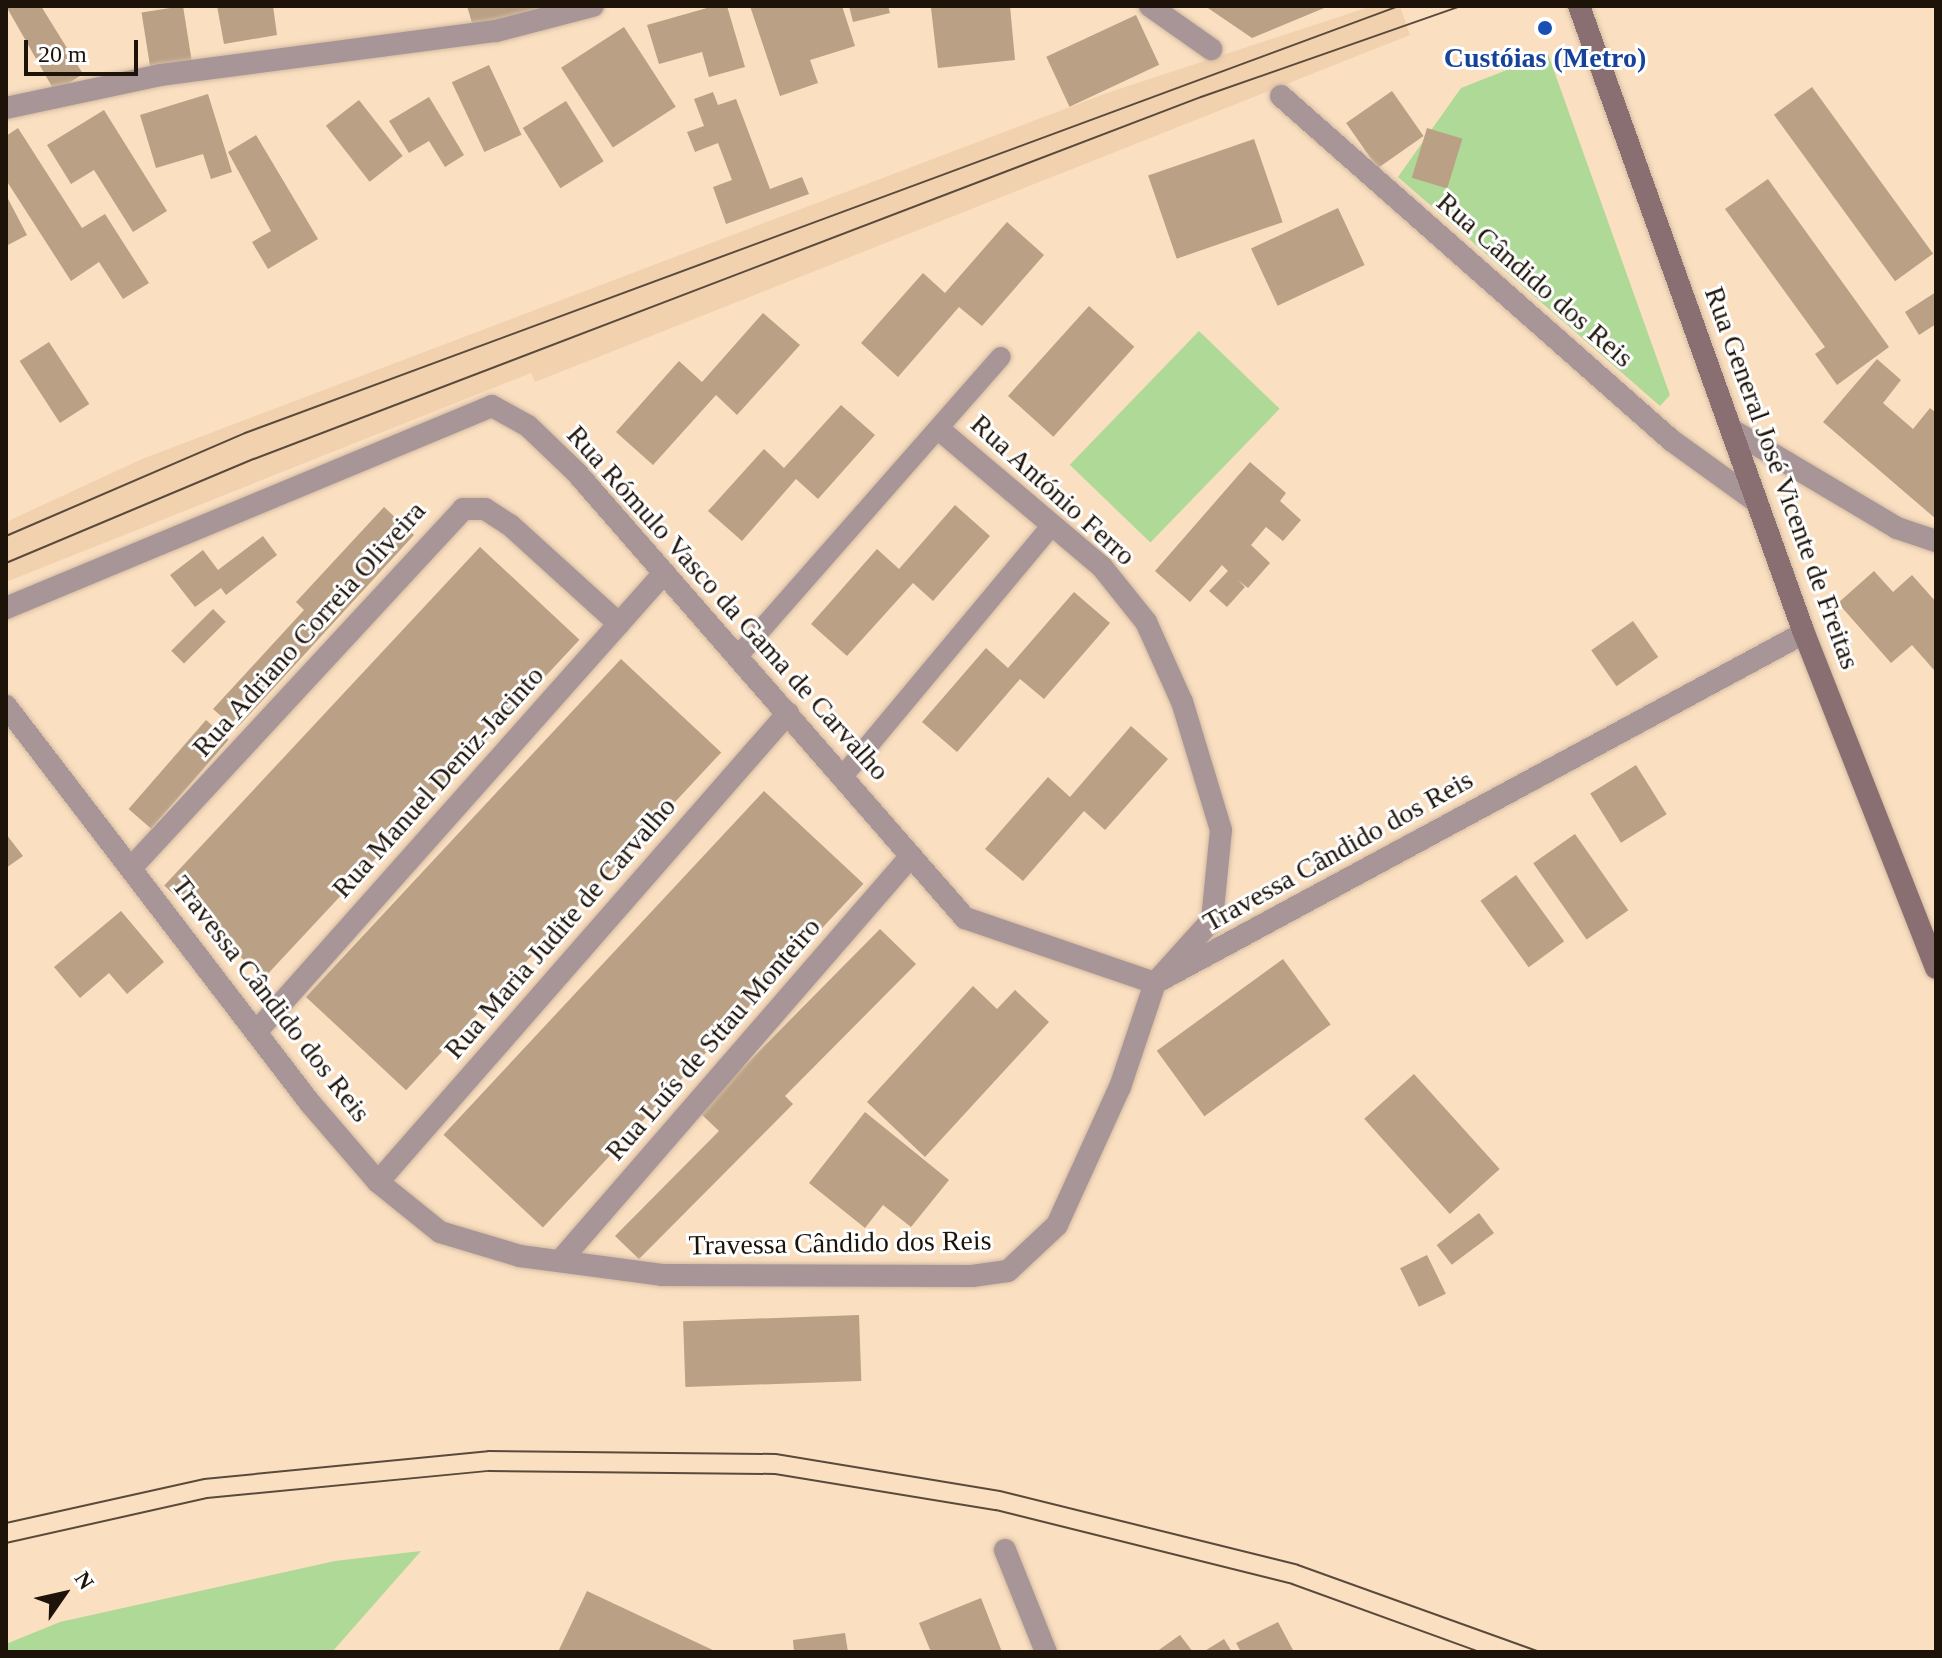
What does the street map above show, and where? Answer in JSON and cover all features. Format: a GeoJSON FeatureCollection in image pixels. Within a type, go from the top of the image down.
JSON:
{"type":"FeatureCollection","features":[{"type":"Feature","properties":{"kind":"main road","name":"Rua General José Vicente de Freitas"},"geometry":{"type":"LineString","coordinates":[[1579,6],[1804,633],[1936,968]]}},
{"type":"Feature","properties":{"kind":"street"},"geometry":{"type":"LineString","coordinates":[[6,108],[161,75],[496,31],[593,6]]}},
{"type":"Feature","properties":{"kind":"street"},"geometry":{"type":"LineString","coordinates":[[1150,6],[1211,49]]}},
{"type":"Feature","properties":{"kind":"street","name":"Rua Cândido dos Reis"},"geometry":{"type":"LineString","coordinates":[[1281,96],[1671,440],[1757,502]]}},
{"type":"Feature","properties":{"kind":"street","name":"Rua Rómulo Vasco da Gama de Carvalho"},"geometry":{"type":"LineString","coordinates":[[6,608],[492,406],[528,426],[567,463],[965,918],[1155,983]]}},
{"type":"Feature","properties":{"kind":"street","name":"Rua António Ferro"},"geometry":{"type":"LineString","coordinates":[[940,430],[1102,567],[1146,622],[1210,775],[1221,830],[1212,920],[1155,983]]}},
{"type":"Feature","properties":{"kind":"street"},"geometry":{"type":"LineString","coordinates":[[1732,430],[1897,528],[1936,541]]}},
{"type":"Feature","properties":{"kind":"street","name":"Rua Adriano Correia Oliveira"},"geometry":{"type":"LineString","coordinates":[[131,868],[463,509],[485,509],[510,525],[619,624]]}},
{"type":"Feature","properties":{"kind":"street","name":"Rua Manuel Deniz-Jacinto"},"geometry":{"type":"LineString","coordinates":[[257,1031],[664,573]]}},
{"type":"Feature","properties":{"kind":"street","name":"Travessa Cândido dos Reis"},"geometry":{"type":"LineString","coordinates":[[6,706],[378,1182],[440,1232],[560,1261],[662,1275],[1008,1271],[1057,1225],[1120,1087],[1155,983],[1804,633]]}},
{"type":"Feature","properties":{"kind":"street","name":"Rua Maria Judite de Carvalho"},"geometry":{"type":"LineString","coordinates":[[378,1182],[788,713]]}},
{"type":"Feature","properties":{"kind":"street","name":"Rua Luís de Sttau Monteiro"},"geometry":{"type":"LineString","coordinates":[[560,1261],[911,856]]}},
{"type":"Feature","properties":{"kind":"street"},"geometry":{"type":"LineString","coordinates":[[1005,1550],[1046,1652]]}},
{"type":"Feature","properties":{"kind":"lane"},"geometry":{"type":"LineString","coordinates":[[738,656],[940,430],[1001,357]]}},
{"type":"Feature","properties":{"kind":"lane"},"geometry":{"type":"LineString","coordinates":[[843,776],[1052,525]]}},
{"type":"Feature","properties":{"kind":"shaded area"},"geometry":{"type":"Polygon","coordinates":[[[1372,6],[1400,6],[1410,35],[535,382],[531,373],[6,582],[6,522],[142,459],[1107,93],[1372,6]]]}},
{"type":"Feature","properties":{"kind":"green space"},"geometry":{"type":"Polygon","coordinates":[[[1548,54],[1670,395],[1660,406],[1398,177],[1461,88],[1548,54]]]}},
{"type":"Feature","properties":{"kind":"green space"},"geometry":{"type":"Polygon","coordinates":[[[1199,331],[1280,409],[1150,543],[1070,465],[1199,331]]]}},
{"type":"Feature","properties":{"kind":"green space"},"geometry":{"type":"Polygon","coordinates":[[[421,1551],[332,1652],[6,1652],[6,1644],[60,1622],[335,1561],[421,1551]]]}},
{"type":"Feature","properties":{"kind":"building"},"geometry":{"type":"Polygon","coordinates":[[[6,6],[41,6],[83,74],[55,92],[6,6]]]}},
{"type":"Feature","properties":{"kind":"building"},"geometry":{"type":"Polygon","coordinates":[[[183,6],[192,62],[150,69],[142,13],[183,6]]]}},
{"type":"Feature","properties":{"kind":"building"},"geometry":{"type":"Polygon","coordinates":[[[217,6],[273,6],[277,35],[224,44],[217,6]]]}},
{"type":"Feature","properties":{"kind":"building"},"geometry":{"type":"Polygon","coordinates":[[[467,6],[566,6],[475,33],[467,6]]]}},
{"type":"Feature","properties":{"kind":"building"},"geometry":{"type":"Polygon","coordinates":[[[714,6],[727,6],[745,67],[709,77],[702,52],[659,64],[647,25],[714,6]]]}},
{"type":"Feature","properties":{"kind":"building"},"geometry":{"type":"Polygon","coordinates":[[[750,6],[842,6],[855,46],[810,60],[818,83],[780,96],[750,6]]]}},
{"type":"Feature","properties":{"kind":"building"},"geometry":{"type":"Polygon","coordinates":[[[849,6],[888,6],[890,13],[853,22],[849,6]]]}},
{"type":"Feature","properties":{"kind":"building"},"geometry":{"type":"Polygon","coordinates":[[[1010,6],[1015,60],[938,68],[931,8],[1010,6]]]}},
{"type":"Feature","properties":{"kind":"building"},"geometry":{"type":"Polygon","coordinates":[[[1205,6],[1329,6],[1252,38],[1205,6]]]}},
{"type":"Feature","properties":{"kind":"building"},"geometry":{"type":"Polygon","coordinates":[[[1136,15],[1159,65],[1070,107],[1046,57],[1136,15]]]}},
{"type":"Feature","properties":{"kind":"building"},"geometry":{"type":"Polygon","coordinates":[[[624,27],[676,107],[613,148],[561,68],[624,27]]]}},
{"type":"Feature","properties":{"kind":"building"},"geometry":{"type":"Polygon","coordinates":[[[489,65],[522,135],[484,152],[452,82],[489,65]]]}},
{"type":"Feature","properties":{"kind":"building"},"geometry":{"type":"Polygon","coordinates":[[[1812,87],[1933,254],[1895,281],[1774,115],[1812,87]]]}},
{"type":"Feature","properties":{"kind":"building"},"geometry":{"type":"Polygon","coordinates":[[[1392,91],[1424,136],[1378,168],[1346,123],[1392,91]]]}},
{"type":"Feature","properties":{"kind":"building"},"geometry":{"type":"Polygon","coordinates":[[[713,92],[718,105],[736,99],[770,189],[802,177],[809,194],[726,224],[713,187],[732,180],[718,143],[695,152],[687,132],[704,126],[694,99],[713,92]]]}},
{"type":"Feature","properties":{"kind":"building"},"geometry":{"type":"Polygon","coordinates":[[[208,94],[232,172],[211,179],[203,154],[156,168],[140,115],[208,94]]]}},
{"type":"Feature","properties":{"kind":"building"},"geometry":{"type":"Polygon","coordinates":[[[429,97],[464,155],[445,167],[429,141],[409,153],[389,121],[429,97]]]}},
{"type":"Feature","properties":{"kind":"building"},"geometry":{"type":"Polygon","coordinates":[[[359,100],[403,156],[370,182],[326,126],[359,100]]]}},
{"type":"Feature","properties":{"kind":"building"},"geometry":{"type":"Polygon","coordinates":[[[566,101],[604,161],[560,188],[523,128],[566,101]]]}},
{"type":"Feature","properties":{"kind":"building"},"geometry":{"type":"Polygon","coordinates":[[[104,110],[167,211],[133,232],[94,170],[71,184],[47,145],[104,110]]]}},
{"type":"Feature","properties":{"kind":"building"},"geometry":{"type":"Polygon","coordinates":[[[18,128],[82,228],[105,214],[149,283],[123,299],[99,262],[71,281],[6,180],[6,136],[18,128]]]}},
{"type":"Feature","properties":{"kind":"building"},"geometry":{"type":"Polygon","coordinates":[[[1427,128],[1462,139],[1447,189],[1412,178],[1427,128]]]}},
{"type":"Feature","properties":{"kind":"building"},"geometry":{"type":"Polygon","coordinates":[[[256,135],[318,239],[268,269],[252,242],[271,231],[228,152],[256,135]]]}},
{"type":"Feature","properties":{"kind":"building"},"geometry":{"type":"Polygon","coordinates":[[[1254,139],[1283,222],[1177,259],[1148,175],[1254,139]]]}},
{"type":"Feature","properties":{"kind":"building"},"geometry":{"type":"Polygon","coordinates":[[[1768,179],[1889,347],[1837,385],[1815,354],[1825,347],[1725,209],[1768,179]]]}},
{"type":"Feature","properties":{"kind":"building"},"geometry":{"type":"Polygon","coordinates":[[[6,195],[27,235],[6,246],[6,195]]]}},
{"type":"Feature","properties":{"kind":"building"},"geometry":{"type":"Polygon","coordinates":[[[1338,208],[1365,265],[1278,306],[1251,249],[1338,208]]]}},
{"type":"Feature","properties":{"kind":"building"},"geometry":{"type":"Polygon","coordinates":[[[1007,222],[1044,255],[982,326],[959,307],[898,377],[861,343],[923,273],[945,293],[1007,222]]]}},
{"type":"Feature","properties":{"kind":"building"},"geometry":{"type":"Polygon","coordinates":[[[1936,292],[1936,324],[1919,335],[1905,312],[1936,292]]]}},
{"type":"Feature","properties":{"kind":"building"},"geometry":{"type":"Polygon","coordinates":[[[1089,306],[1134,347],[1053,437],[1008,396],[1089,306]]]}},
{"type":"Feature","properties":{"kind":"building"},"geometry":{"type":"Polygon","coordinates":[[[763,313],[800,345],[737,415],[716,395],[653,465],[616,432],[679,361],[702,382],[763,313]]]}},
{"type":"Feature","properties":{"kind":"building"},"geometry":{"type":"Polygon","coordinates":[[[49,342],[89,404],[60,423],[20,361],[49,342]]]}},
{"type":"Feature","properties":{"kind":"building"},"geometry":{"type":"Polygon","coordinates":[[[1877,359],[1901,380],[1883,403],[1913,429],[1930,408],[1936,413],[1936,519],[1823,422],[1877,359]]]}},
{"type":"Feature","properties":{"kind":"building"},"geometry":{"type":"Polygon","coordinates":[[[841,405],[875,435],[818,499],[796,479],[742,541],[708,511],[764,449],[784,468],[841,405]]]}},
{"type":"Feature","properties":{"kind":"building"},"geometry":{"type":"Polygon","coordinates":[[[1250,462],[1286,493],[1280,501],[1301,520],[1283,541],[1266,527],[1251,545],[1270,563],[1248,588],[1238,580],[1245,587],[1227,607],[1209,591],[1228,571],[1222,565],[1190,602],[1155,571],[1250,462]]]}},
{"type":"Feature","properties":{"kind":"building"},"geometry":{"type":"Polygon","coordinates":[[[955,505],[990,536],[933,601],[913,583],[847,656],[811,624],[877,549],[899,569],[955,505]]]}},
{"type":"Feature","properties":{"kind":"building"},"geometry":{"type":"Polygon","coordinates":[[[384,507],[414,535],[236,729],[213,709],[304,610],[296,602],[384,507]]]}},
{"type":"Feature","properties":{"kind":"building"},"geometry":{"type":"Polygon","coordinates":[[[263,536],[277,555],[226,595],[221,588],[195,607],[170,575],[203,550],[218,570],[263,536]]]}},
{"type":"Feature","properties":{"kind":"building"},"geometry":{"type":"Polygon","coordinates":[[[480,547],[579,640],[264,978],[164,886],[480,547]]]}},
{"type":"Feature","properties":{"kind":"building"},"geometry":{"type":"Polygon","coordinates":[[[1874,571],[1893,592],[1912,575],[1936,602],[1934,670],[1912,645],[1891,663],[1838,603],[1874,571]]]}},
{"type":"Feature","properties":{"kind":"building"},"geometry":{"type":"Polygon","coordinates":[[[1074,592],[1110,623],[1044,699],[1020,679],[957,752],[922,722],[986,648],[1008,668],[1074,592]]]}},
{"type":"Feature","properties":{"kind":"building"},"geometry":{"type":"Polygon","coordinates":[[[213,609],[226,622],[184,663],[171,651],[213,609]]]}},
{"type":"Feature","properties":{"kind":"building"},"geometry":{"type":"Polygon","coordinates":[[[1633,621],[1658,657],[1616,686],[1591,650],[1633,621]]]}},
{"type":"Feature","properties":{"kind":"building"},"geometry":{"type":"Polygon","coordinates":[[[621,659],[721,752],[406,1090],[306,997],[621,659]]]}},
{"type":"Feature","properties":{"kind":"building"},"geometry":{"type":"Polygon","coordinates":[[[206,720],[229,740],[151,829],[129,809],[206,720]]]}},
{"type":"Feature","properties":{"kind":"building"},"geometry":{"type":"Polygon","coordinates":[[[1131,726],[1168,759],[1105,830],[1084,811],[1023,881],[985,849],[1048,777],[1070,797],[1131,726]]]}},
{"type":"Feature","properties":{"kind":"building"},"geometry":{"type":"Polygon","coordinates":[[[1636,765],[1667,814],[1621,843],[1590,794],[1636,765]]]}},
{"type":"Feature","properties":{"kind":"building"},"geometry":{"type":"Polygon","coordinates":[[[764,791],[863,884],[543,1227],[443,1135],[764,791]]]}},
{"type":"Feature","properties":{"kind":"building"},"geometry":{"type":"Polygon","coordinates":[[[6,834],[23,856],[6,868],[6,834]]]}},
{"type":"Feature","properties":{"kind":"building"},"geometry":{"type":"Polygon","coordinates":[[[1575,834],[1628,910],[1587,939],[1533,863],[1575,834]]]}},
{"type":"Feature","properties":{"kind":"building"},"geometry":{"type":"Polygon","coordinates":[[[1516,875],[1564,941],[1529,967],[1480,901],[1516,875]]]}},
{"type":"Feature","properties":{"kind":"building"},"geometry":{"type":"Polygon","coordinates":[[[121,911],[164,962],[127,994],[109,973],[80,998],[54,967],[121,911]]]}},
{"type":"Feature","properties":{"kind":"building"},"geometry":{"type":"Polygon","coordinates":[[[880,929],[916,964],[785,1096],[793,1104],[639,1259],[615,1236],[719,1131],[699,1112],[880,929]]]}},
{"type":"Feature","properties":{"kind":"building"},"geometry":{"type":"Polygon","coordinates":[[[1283,959],[1331,1025],[1204,1116],[1157,1051],[1283,959]]]}},
{"type":"Feature","properties":{"kind":"building"},"geometry":{"type":"Polygon","coordinates":[[[973,986],[997,1009],[1015,990],[1049,1022],[925,1157],[867,1102],[973,986]]]}},
{"type":"Feature","properties":{"kind":"building"},"geometry":{"type":"Polygon","coordinates":[[[1414,1074],[1500,1169],[1450,1214],[1364,1119],[1414,1074]]]}},
{"type":"Feature","properties":{"kind":"building"},"geometry":{"type":"Polygon","coordinates":[[[865,1112],[949,1180],[911,1227],[883,1205],[865,1228],[809,1183],[865,1112]]]}},
{"type":"Feature","properties":{"kind":"building"},"geometry":{"type":"Polygon","coordinates":[[[1479,1213],[1494,1233],[1452,1265],[1437,1245],[1479,1213]]]}},
{"type":"Feature","properties":{"kind":"building"},"geometry":{"type":"Polygon","coordinates":[[[1427,1255],[1446,1294],[1419,1307],[1400,1268],[1427,1255]]]}},
{"type":"Feature","properties":{"kind":"building"},"geometry":{"type":"Polygon","coordinates":[[[859,1315],[861,1381],[685,1387],[683,1321],[859,1315]]]}},
{"type":"Feature","properties":{"kind":"building"},"geometry":{"type":"Polygon","coordinates":[[[587,1591],[717,1652],[558,1652],[587,1591]]]}},
{"type":"Feature","properties":{"kind":"building"},"geometry":{"type":"Polygon","coordinates":[[[981,1598],[1002,1652],[931,1652],[919,1623],[981,1598]]]}},
{"type":"Feature","properties":{"kind":"building"},"geometry":{"type":"Polygon","coordinates":[[[1278,1622],[1294,1652],[1241,1652],[1236,1643],[1278,1622]]]}},
{"type":"Feature","properties":{"kind":"building"},"geometry":{"type":"Polygon","coordinates":[[[845,1633],[848,1652],[794,1652],[793,1640],[845,1633]]]}},
{"type":"Feature","properties":{"kind":"building"},"geometry":{"type":"Polygon","coordinates":[[[1180,1635],[1193,1652],[1156,1652],[1180,1635]]]}},
{"type":"Feature","properties":{"kind":"building"},"geometry":{"type":"Polygon","coordinates":[[[1224,1639],[1232,1652],[1203,1652],[1224,1639]]]}},
{"type":"Feature","properties":{"kind":"tram line"},"geometry":{"type":"LineString","coordinates":[[6,536],[245,433],[1399,6]]}},
{"type":"Feature","properties":{"kind":"tram line"},"geometry":{"type":"LineString","coordinates":[[6,563],[254,459],[1201,97],[1461,6]]}},
{"type":"Feature","properties":{"kind":"tram line"},"geometry":{"type":"LineString","coordinates":[[6,1523],[204,1479],[488,1451],[776,1454],[1000,1491],[1298,1565],[1540,1652]]}},
{"type":"Feature","properties":{"kind":"tram line"},"geometry":{"type":"LineString","coordinates":[[6,1543],[207,1498],[489,1471],[775,1474],[996,1510],[1292,1584],[1480,1652]]}},
{"type":"Feature","properties":{"kind":"place","name":"Custóias (Metro)"},"geometry":{"type":"Point","coordinates":[1545,28]}}]}
